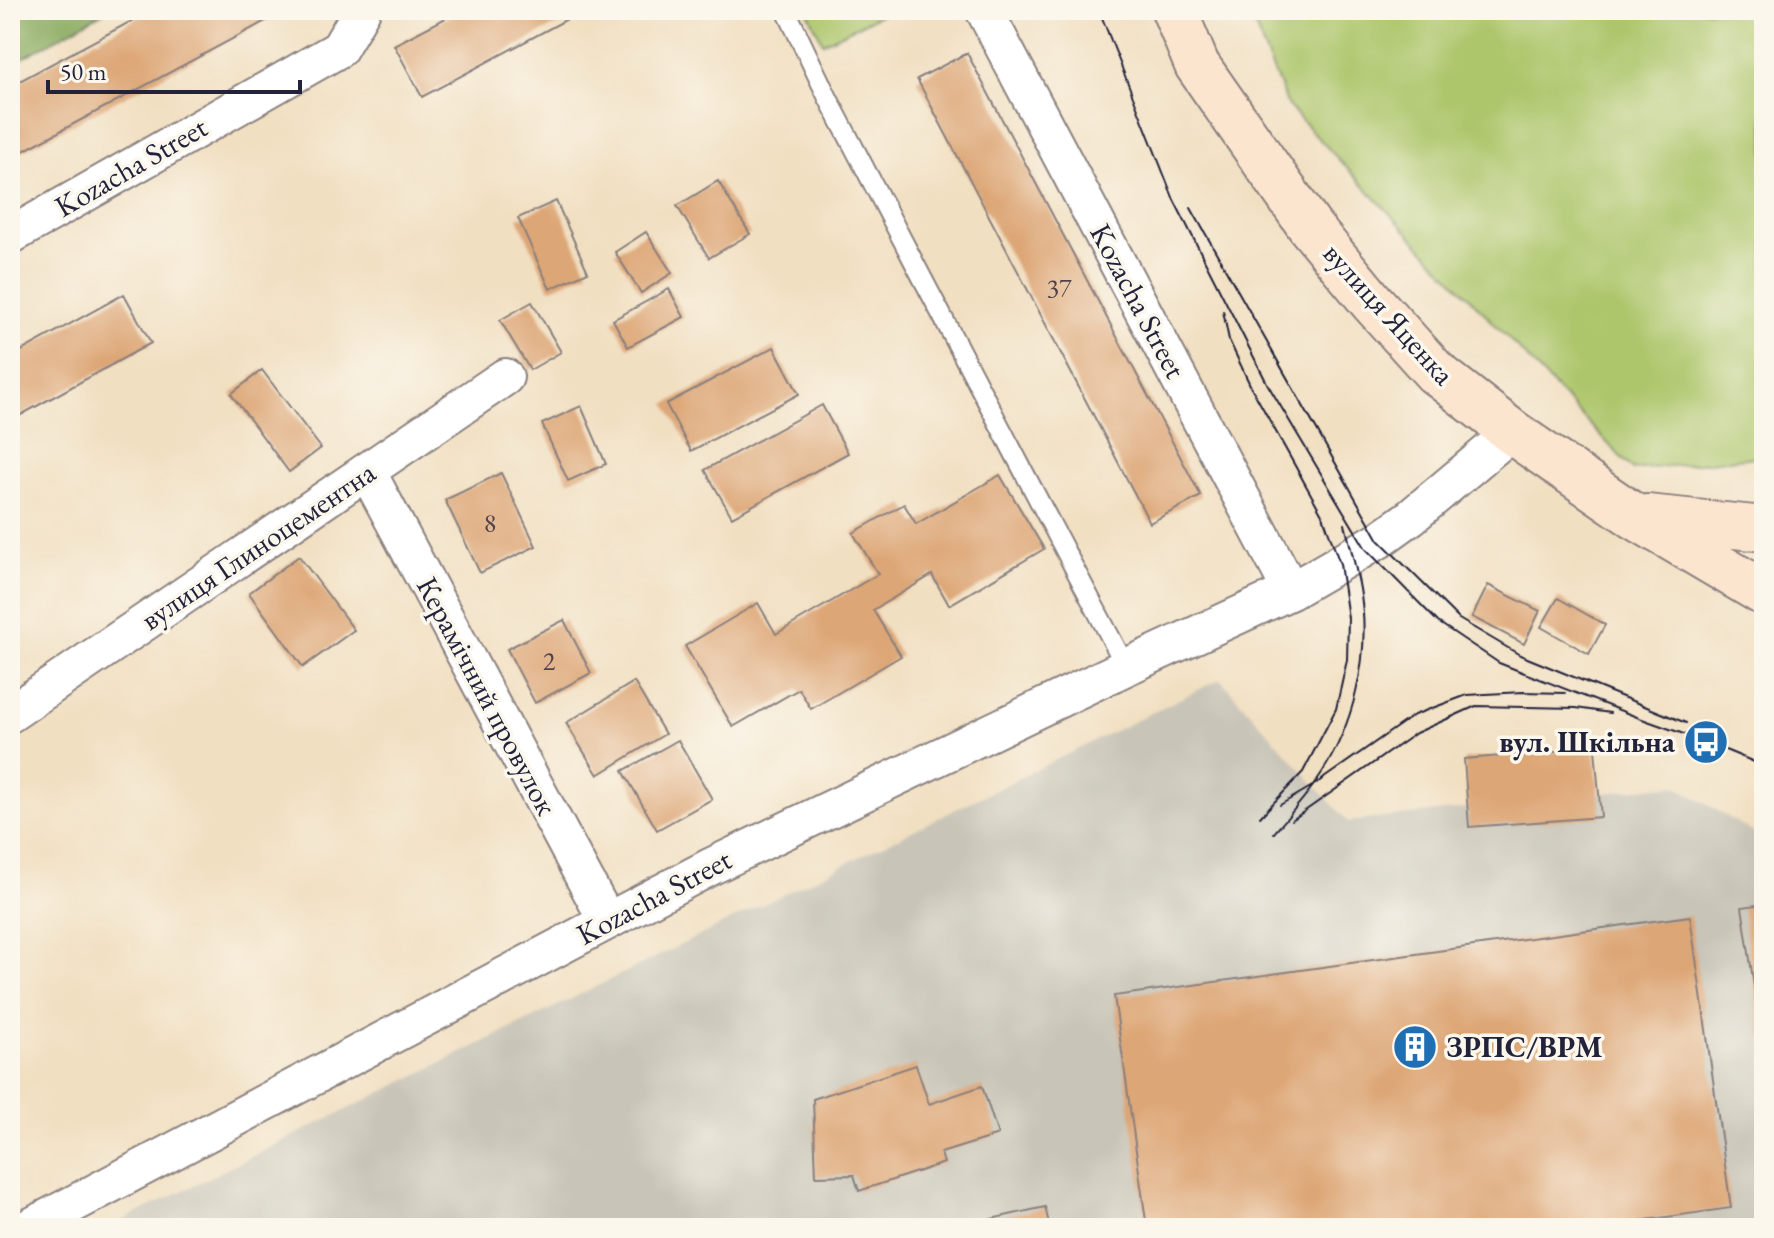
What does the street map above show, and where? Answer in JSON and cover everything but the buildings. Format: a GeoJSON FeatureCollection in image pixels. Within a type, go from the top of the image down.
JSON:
{"type":"FeatureCollection","features":[{"type":"Feature","properties":{"kind":"main road","name":"вулиця Яценка"},"geometry":{"type":"LineString","coordinates":[[1174,10],[1197,65],[1310,227],[1435,372],[1512,432],[1634,516],[1764,593]]}},
{"type":"Feature","properties":{"kind":"main road"},"geometry":{"type":"LineString","coordinates":[[1634,516],[1764,529]]}},
{"type":"Feature","properties":{"kind":"street","name":"Kozacha Street"},"geometry":{"type":"LineString","coordinates":[[10,236],[339,49],[362,10]]}},
{"type":"Feature","properties":{"kind":"street","name":"Kozacha Street"},"geometry":{"type":"LineString","coordinates":[[984,10],[1291,591]]}},
{"type":"Feature","properties":{"kind":"street","name":"вулиця Глиноцементна"},"geometry":{"type":"LineString","coordinates":[[10,714],[505,377]]}},
{"type":"Feature","properties":{"kind":"street","name":"Kozacha Street"},"geometry":{"type":"LineString","coordinates":[[28,1228],[712,866],[1291,591],[1379,540],[1411,517],[1512,432]]}},
{"type":"Feature","properties":{"kind":"street","name":"Керамічний провулок"},"geometry":{"type":"LineString","coordinates":[[367,471],[607,921]]}},
{"type":"Feature","properties":{"kind":"lane"},"geometry":{"type":"LineString","coordinates":[[786,10],[836,112],[1126,667]]}},
{"type":"Feature","properties":{"kind":"shaded area"},"geometry":{"type":"Polygon","coordinates":[[[1220,679],[1348,822],[1675,785],[1764,839],[1764,1228],[107,1228],[1220,679]]]}},
{"type":"Feature","properties":{"kind":"green space"},"geometry":{"type":"Polygon","coordinates":[[[10,10],[107,10],[10,65],[10,10]]]}},
{"type":"Feature","properties":{"kind":"green space"},"geometry":{"type":"Polygon","coordinates":[[[807,10],[890,10],[823,43],[807,10]]]}},
{"type":"Feature","properties":{"kind":"green space"},"geometry":{"type":"Polygon","coordinates":[[[1248,10],[1764,10],[1764,456],[1633,470],[1288,106],[1248,10]]]}},
{"type":"Feature","properties":{"kind":"tram line"},"geometry":{"type":"LineString","coordinates":[[1099,10],[1174,200],[1268,385],[1366,549],[1438,622],[1499,663],[1764,766]]}},
{"type":"Feature","properties":{"kind":"tram line"},"geometry":{"type":"LineString","coordinates":[[1191,208],[1379,540],[1459,619],[1520,655],[1686,723]]}},
{"type":"Feature","properties":{"kind":"tram line"},"geometry":{"type":"LineString","coordinates":[[1223,311],[1229,340],[1251,387],[1323,516],[1340,564],[1348,618],[1347,660],[1336,709],[1303,772],[1260,817]]}},
{"type":"Feature","properties":{"kind":"tram line"},"geometry":{"type":"LineString","coordinates":[[1274,833],[1327,765],[1349,717],[1356,692],[1361,667],[1363,615],[1345,524]]}},
{"type":"Feature","properties":{"kind":"tram line"},"geometry":{"type":"LineString","coordinates":[[1280,805],[1414,715],[1467,695],[1565,693]]}},
{"type":"Feature","properties":{"kind":"tram line"},"geometry":{"type":"LineString","coordinates":[[1292,820],[1416,733],[1476,706],[1576,708],[1610,713]]}},
{"type":"Feature","properties":{"kind":"place","name":"вул. Шкільна"},"geometry":{"type":"Point","coordinates":[1706,742]}},
{"type":"Feature","properties":{"kind":"place","name":"ЗРПС/ВРМ"},"geometry":{"type":"Point","coordinates":[1415,1047]}}]}
